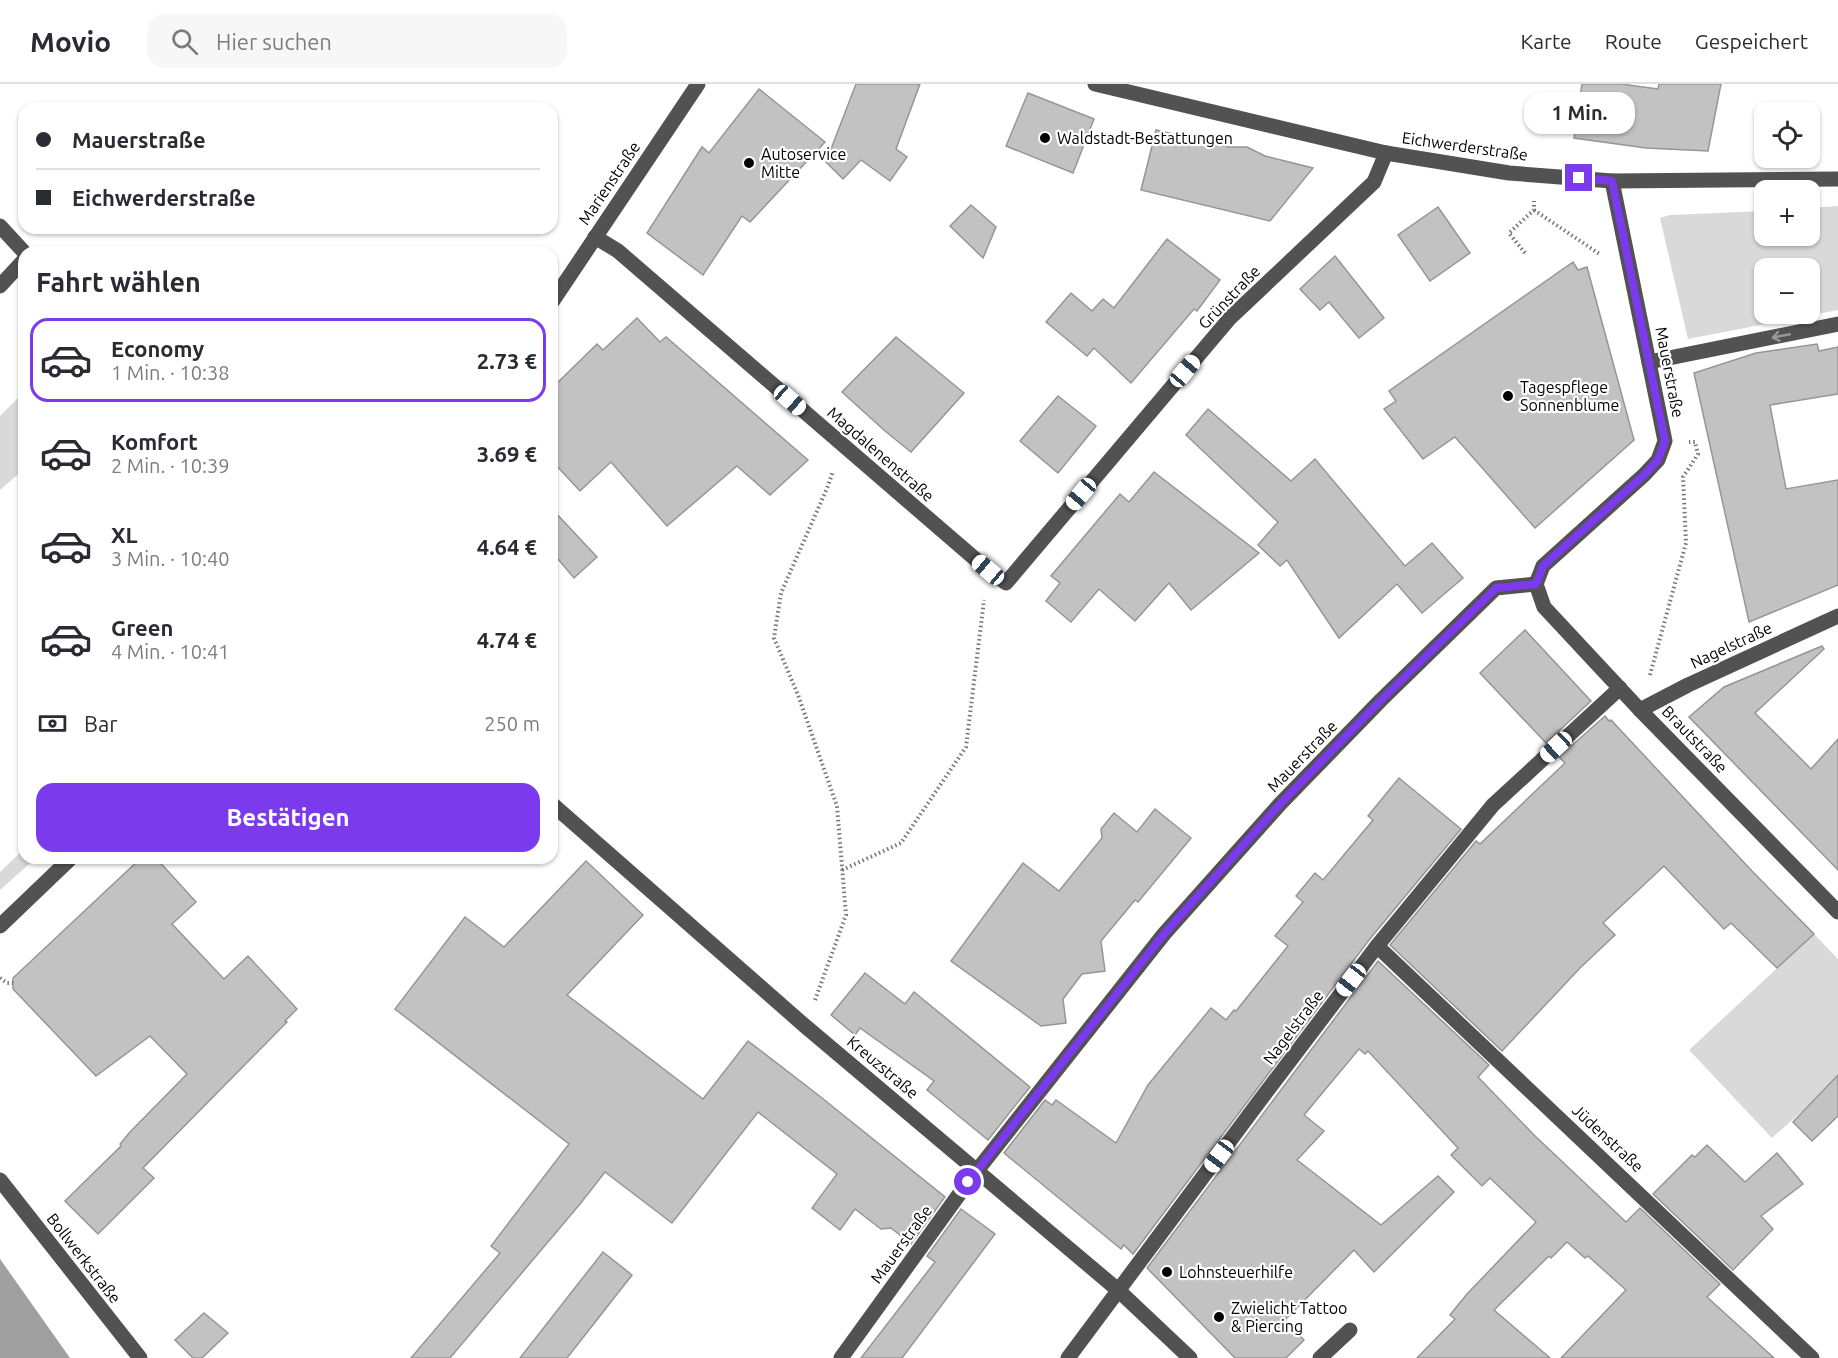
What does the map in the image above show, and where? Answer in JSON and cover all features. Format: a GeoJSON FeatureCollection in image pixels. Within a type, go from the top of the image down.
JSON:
{"type":"FeatureCollection","features":[{"type":"Feature","properties":{"kind":"street","name":"Marienstraße"},"geometry":{"type":"LineString","coordinates":[[558,293],[698,84]]}},
{"type":"Feature","properties":{"kind":"street","name":"Eichwerderstraße"},"geometry":{"type":"LineString","coordinates":[[1095,84],[1386,153],[1509,173],[1612,181],[1838,179]]}},
{"type":"Feature","properties":{"kind":"street","name":"Grünstraße"},"geometry":{"type":"LineString","coordinates":[[1006,583],[1230,318],[1374,182],[1386,153]]}},
{"type":"Feature","properties":{"kind":"street","name":"Mauerstraße"},"geometry":{"type":"LineString","coordinates":[[842,1358],[977,1170],[1164,934],[1295,788],[1496,588],[1536,584],[1543,566],[1658,460],[1665,441],[1612,181]]}},
{"type":"Feature","properties":{"kind":"street"},"geometry":{"type":"LineString","coordinates":[[0,226],[18,246]]}},
{"type":"Feature","properties":{"kind":"street","name":"Magdalenenstraße"},"geometry":{"type":"LineString","coordinates":[[595,237],[618,251],[988,570],[1006,583]]}},
{"type":"Feature","properties":{"kind":"street"},"geometry":{"type":"LineString","coordinates":[[0,285],[18,266]]}},
{"type":"Feature","properties":{"kind":"street"},"geometry":{"type":"LineString","coordinates":[[1649,362],[1838,324]]}},
{"type":"Feature","properties":{"kind":"street","name":"Brautstraße"},"geometry":{"type":"LineString","coordinates":[[1536,584],[1544,606],[1640,710],[1838,912]]}},
{"type":"Feature","properties":{"kind":"street","name":"Nagelstraße"},"geometry":{"type":"LineString","coordinates":[[1640,710],[1688,685],[1838,616]]}},
{"type":"Feature","properties":{"kind":"street","name":"Nagelstraße"},"geometry":{"type":"LineString","coordinates":[[1068,1358],[1377,946],[1493,805],[1620,688]]}},
{"type":"Feature","properties":{"kind":"street","name":"Kreuzstraße"},"geometry":{"type":"LineString","coordinates":[[558,809],[806,1026],[1119,1290],[1190,1358]]}},
{"type":"Feature","properties":{"kind":"street"},"geometry":{"type":"LineString","coordinates":[[0,926],[65,864]]}},
{"type":"Feature","properties":{"kind":"street","name":"Jüdenstraße"},"geometry":{"type":"LineString","coordinates":[[1377,946],[1812,1358]]}},
{"type":"Feature","properties":{"kind":"street","name":"Bollwerkstraße"},"geometry":{"type":"LineString","coordinates":[[0,1180],[140,1358]]}},
{"type":"Feature","properties":{"kind":"street"},"geometry":{"type":"LineString","coordinates":[[1320,1358],[1350,1330]]}},
{"type":"Feature","properties":{"kind":"path"},"geometry":{"type":"LineString","coordinates":[[1525,253],[1509,233],[1534,210],[1632,276]]}},
{"type":"Feature","properties":{"kind":"path"},"geometry":{"type":"LineString","coordinates":[[1640,710],[1686,543],[1683,477],[1698,454],[1695,442],[1665,441]]}},
{"type":"Feature","properties":{"kind":"path"},"geometry":{"type":"LineString","coordinates":[[806,1026],[846,915],[837,806],[798,695],[774,638],[781,593],[828,486],[841,444]]}},
{"type":"Feature","properties":{"kind":"path"},"geometry":{"type":"LineString","coordinates":[[842,870],[901,843],[966,747],[988,570]]}},
{"type":"Feature","properties":{"kind":"path"},"geometry":{"type":"LineString","coordinates":[[0,978],[7,983],[13,983]]}},
{"type":"Feature","properties":{"kind":"shaded area"},"geometry":{"type":"Polygon","coordinates":[[[1838,206],[1838,310],[1820,313],[1820,258],[1754,258],[1754,324],[1766,324],[1688,339],[1660,218],[1670,215],[1754,211],[1754,246],[1820,246],[1820,207],[1838,206]]]}},
{"type":"Feature","properties":{"kind":"shaded area"},"geometry":{"type":"Polygon","coordinates":[[[18,398],[18,474],[0,490],[0,416],[18,398]]]}},
{"type":"Feature","properties":{"kind":"shaded area"},"geometry":{"type":"Polygon","coordinates":[[[18,855],[18,864],[29,864],[0,890],[0,872],[18,855]]]}},
{"type":"Feature","properties":{"kind":"shaded area"},"geometry":{"type":"Polygon","coordinates":[[[1814,934],[1838,959],[1838,1079],[1772,1138],[1689,1050],[1814,934]]]}},
{"type":"Feature","properties":{"kind":"shaded area"},"geometry":{"type":"Polygon","coordinates":[[[0,1259],[5,1266],[70,1358],[0,1358],[0,1259]]]}},
{"type":"Feature","properties":{"kind":"building"},"geometry":{"type":"Polygon","coordinates":[[[856,84],[920,84],[896,149],[907,157],[890,181],[861,160],[843,179],[826,162],[856,84]]]}},
{"type":"Feature","properties":{"kind":"building"},"geometry":{"type":"Polygon","coordinates":[[[1582,84],[1621,84],[1658,89],[1659,84],[1721,84],[1708,151],[1646,148],[1574,138],[1582,84]]]}},
{"type":"Feature","properties":{"kind":"building","name":"Autoservice Mitte"},"geometry":{"type":"Polygon","coordinates":[[[759,89],[825,142],[750,222],[742,216],[703,275],[647,233],[702,147],[709,153],[759,89]]]}},
{"type":"Feature","properties":{"kind":"building"},"geometry":{"type":"Polygon","coordinates":[[[1028,93],[1094,119],[1073,173],[1006,146],[1028,93]]]}},
{"type":"Feature","properties":{"kind":"building"},"geometry":{"type":"Polygon","coordinates":[[[1156,130],[1229,147],[1247,147],[1265,156],[1313,168],[1270,221],[1141,190],[1156,130]]]}},
{"type":"Feature","properties":{"kind":"building"},"geometry":{"type":"Polygon","coordinates":[[[971,205],[996,227],[983,258],[950,226],[971,205]]]}},
{"type":"Feature","properties":{"kind":"building"},"geometry":{"type":"Polygon","coordinates":[[[1438,207],[1470,253],[1430,281],[1398,235],[1438,207]]]}},
{"type":"Feature","properties":{"kind":"building"},"geometry":{"type":"Polygon","coordinates":[[[1167,239],[1220,280],[1197,311],[1194,309],[1131,383],[1094,348],[1087,356],[1046,322],[1071,293],[1092,311],[1103,299],[1114,308],[1167,239]]]}},
{"type":"Feature","properties":{"kind":"building"},"geometry":{"type":"Polygon","coordinates":[[[1335,256],[1384,318],[1359,338],[1329,302],[1320,310],[1300,289],[1335,256]]]}},
{"type":"Feature","properties":{"kind":"building","name":"Tagespflege Sonnenblume"},"geometry":{"type":"Polygon","coordinates":[[[1573,262],[1578,270],[1587,267],[1634,440],[1535,528],[1455,437],[1423,459],[1384,409],[1396,401],[1389,391],[1573,262]]]}},
{"type":"Feature","properties":{"kind":"building"},"geometry":{"type":"Polygon","coordinates":[[[637,318],[660,342],[666,337],[808,460],[770,495],[737,466],[667,526],[611,462],[580,491],[558,467],[558,382],[597,344],[603,350],[637,318]]]}},
{"type":"Feature","properties":{"kind":"building"},"geometry":{"type":"Polygon","coordinates":[[[896,337],[964,393],[911,452],[842,392],[896,337]]]}},
{"type":"Feature","properties":{"kind":"building"},"geometry":{"type":"Polygon","coordinates":[[[1817,344],[1819,351],[1838,347],[1838,394],[1770,405],[1786,489],[1838,480],[1838,585],[1749,622],[1694,373],[1756,353],[1817,344]]]}},
{"type":"Feature","properties":{"kind":"building"},"geometry":{"type":"Polygon","coordinates":[[[1058,396],[1096,426],[1058,473],[1020,441],[1058,396]]]}},
{"type":"Feature","properties":{"kind":"building"},"geometry":{"type":"Polygon","coordinates":[[[1208,409],[1291,481],[1315,459],[1405,566],[1432,543],[1463,578],[1422,613],[1397,584],[1339,638],[1287,560],[1280,566],[1258,545],[1278,522],[1186,435],[1208,409]]]}},
{"type":"Feature","properties":{"kind":"building"},"geometry":{"type":"Polygon","coordinates":[[[1154,472],[1259,553],[1191,610],[1169,583],[1135,621],[1099,589],[1071,622],[1046,601],[1060,583],[1051,576],[1120,494],[1129,502],[1154,472]]]}},
{"type":"Feature","properties":{"kind":"building"},"geometry":{"type":"Polygon","coordinates":[[[558,515],[597,557],[574,578],[558,559],[558,515]]]}},
{"type":"Feature","properties":{"kind":"building"},"geometry":{"type":"Polygon","coordinates":[[[1525,630],[1591,701],[1546,743],[1480,673],[1525,630]]]}},
{"type":"Feature","properties":{"kind":"building"},"geometry":{"type":"Polygon","coordinates":[[[1822,646],[1824,649],[1755,713],[1811,769],[1838,739],[1838,870],[1689,717],[1724,687],[1822,646]]]}},
{"type":"Feature","properties":{"kind":"building"},"geometry":{"type":"Polygon","coordinates":[[[1605,716],[1814,934],[1777,968],[1731,923],[1724,929],[1664,866],[1603,923],[1615,935],[1580,968],[1502,1051],[1390,945],[1476,841],[1480,844],[1565,763],[1559,757],[1605,716]]]}},
{"type":"Feature","properties":{"kind":"building"},"geometry":{"type":"Polygon","coordinates":[[[1399,778],[1461,829],[1369,940],[1133,1254],[1124,1245],[1121,1249],[1004,1153],[1045,1100],[1052,1105],[1056,1100],[1116,1143],[1148,1085],[1211,1008],[1226,1020],[1234,1010],[1236,1011],[1288,946],[1275,936],[1303,902],[1296,896],[1315,873],[1323,880],[1373,820],[1368,816],[1399,778]]]}},
{"type":"Feature","properties":{"kind":"building"},"geometry":{"type":"Polygon","coordinates":[[[1155,809],[1191,838],[1138,902],[1135,900],[1101,941],[1105,971],[1082,974],[1063,999],[1066,1023],[1041,1026],[951,961],[1023,863],[1059,891],[1102,838],[1101,829],[1114,813],[1137,832],[1155,809]]]}},
{"type":"Feature","properties":{"kind":"building"},"geometry":{"type":"Polygon","coordinates":[[[586,861],[643,915],[567,995],[703,1099],[748,1041],[945,1197],[911,1244],[891,1228],[881,1229],[855,1209],[840,1230],[812,1208],[837,1174],[758,1112],[672,1223],[605,1172],[450,1358],[411,1358],[500,1253],[491,1246],[569,1144],[395,1009],[465,917],[504,947],[586,861]]]}},
{"type":"Feature","properties":{"kind":"building"},"geometry":{"type":"Polygon","coordinates":[[[135,864],[161,864],[196,902],[172,924],[224,979],[248,956],[297,1009],[285,1021],[287,1022],[143,1168],[154,1178],[98,1234],[65,1201],[121,1146],[120,1144],[130,1132],[187,1074],[150,1036],[96,1076],[13,989],[13,978],[135,864]]]}},
{"type":"Feature","properties":{"kind":"building"},"geometry":{"type":"Polygon","coordinates":[[[1378,961],[1489,1065],[1478,1077],[1534,1135],[1626,1222],[1640,1208],[1720,1284],[1707,1297],[1774,1358],[1561,1358],[1626,1290],[1588,1256],[1585,1258],[1567,1242],[1551,1258],[1549,1256],[1494,1310],[1550,1358],[1417,1358],[1455,1319],[1450,1315],[1467,1294],[1536,1222],[1490,1178],[1482,1186],[1451,1155],[1458,1148],[1368,1051],[1365,1054],[1359,1049],[1304,1115],[1324,1131],[1297,1160],[1381,1225],[1438,1176],[1454,1192],[1374,1272],[1354,1250],[1285,1320],[1304,1340],[1286,1358],[1235,1358],[1147,1268],[1378,961]]]}},
{"type":"Feature","properties":{"kind":"building"},"geometry":{"type":"Polygon","coordinates":[[[865,973],[905,1004],[914,992],[1030,1087],[988,1140],[927,1090],[934,1081],[860,1028],[855,1035],[831,1015],[865,973]]]}},
{"type":"Feature","properties":{"kind":"building"},"geometry":{"type":"Polygon","coordinates":[[[1838,1075],[1838,1116],[1812,1141],[1793,1122],[1838,1075]]]}},
{"type":"Feature","properties":{"kind":"building"},"geometry":{"type":"Polygon","coordinates":[[[1707,1145],[1745,1182],[1777,1153],[1803,1184],[1761,1216],[1773,1229],[1733,1270],[1653,1194],[1692,1155],[1695,1157],[1707,1145]]]}},
{"type":"Feature","properties":{"kind":"building"},"geometry":{"type":"Polygon","coordinates":[[[961,1209],[995,1234],[902,1358],[861,1358],[935,1262],[927,1256],[961,1209]]]}},
{"type":"Feature","properties":{"kind":"building"},"geometry":{"type":"Polygon","coordinates":[[[603,1252],[632,1275],[567,1358],[520,1358],[603,1252]]]}},
{"type":"Feature","properties":{"kind":"building"},"geometry":{"type":"Polygon","coordinates":[[[204,1313],[228,1333],[202,1358],[193,1358],[175,1340],[204,1313]]]}},
{"type":"Feature","properties":{"kind":"place","name":"Waldstadt-Bestattungen"},"geometry":{"type":"Point","coordinates":[1045,138]}},
{"type":"Feature","properties":{"kind":"place","name":"Autoservice Mitte"},"geometry":{"type":"Point","coordinates":[749,163]}},
{"type":"Feature","properties":{"kind":"place","name":"Tagespflege Sonnenblume"},"geometry":{"type":"Point","coordinates":[1508,396]}},
{"type":"Feature","properties":{"kind":"place","name":"Lohnsteuerhilfe"},"geometry":{"type":"Point","coordinates":[1167,1272]}},
{"type":"Feature","properties":{"kind":"place","name":"Zwielicht Tattoo & Piercing"},"geometry":{"type":"Point","coordinates":[1219,1317]}},
{"type":"Feature","properties":{"kind":"route"},"geometry":{"type":"LineString","coordinates":[[968,1182],[1164,934],[1280,804],[1381,700],[1496,588],[1536,584],[1543,566],[1658,460],[1665,441],[1612,181],[1579,178]]}}]}
